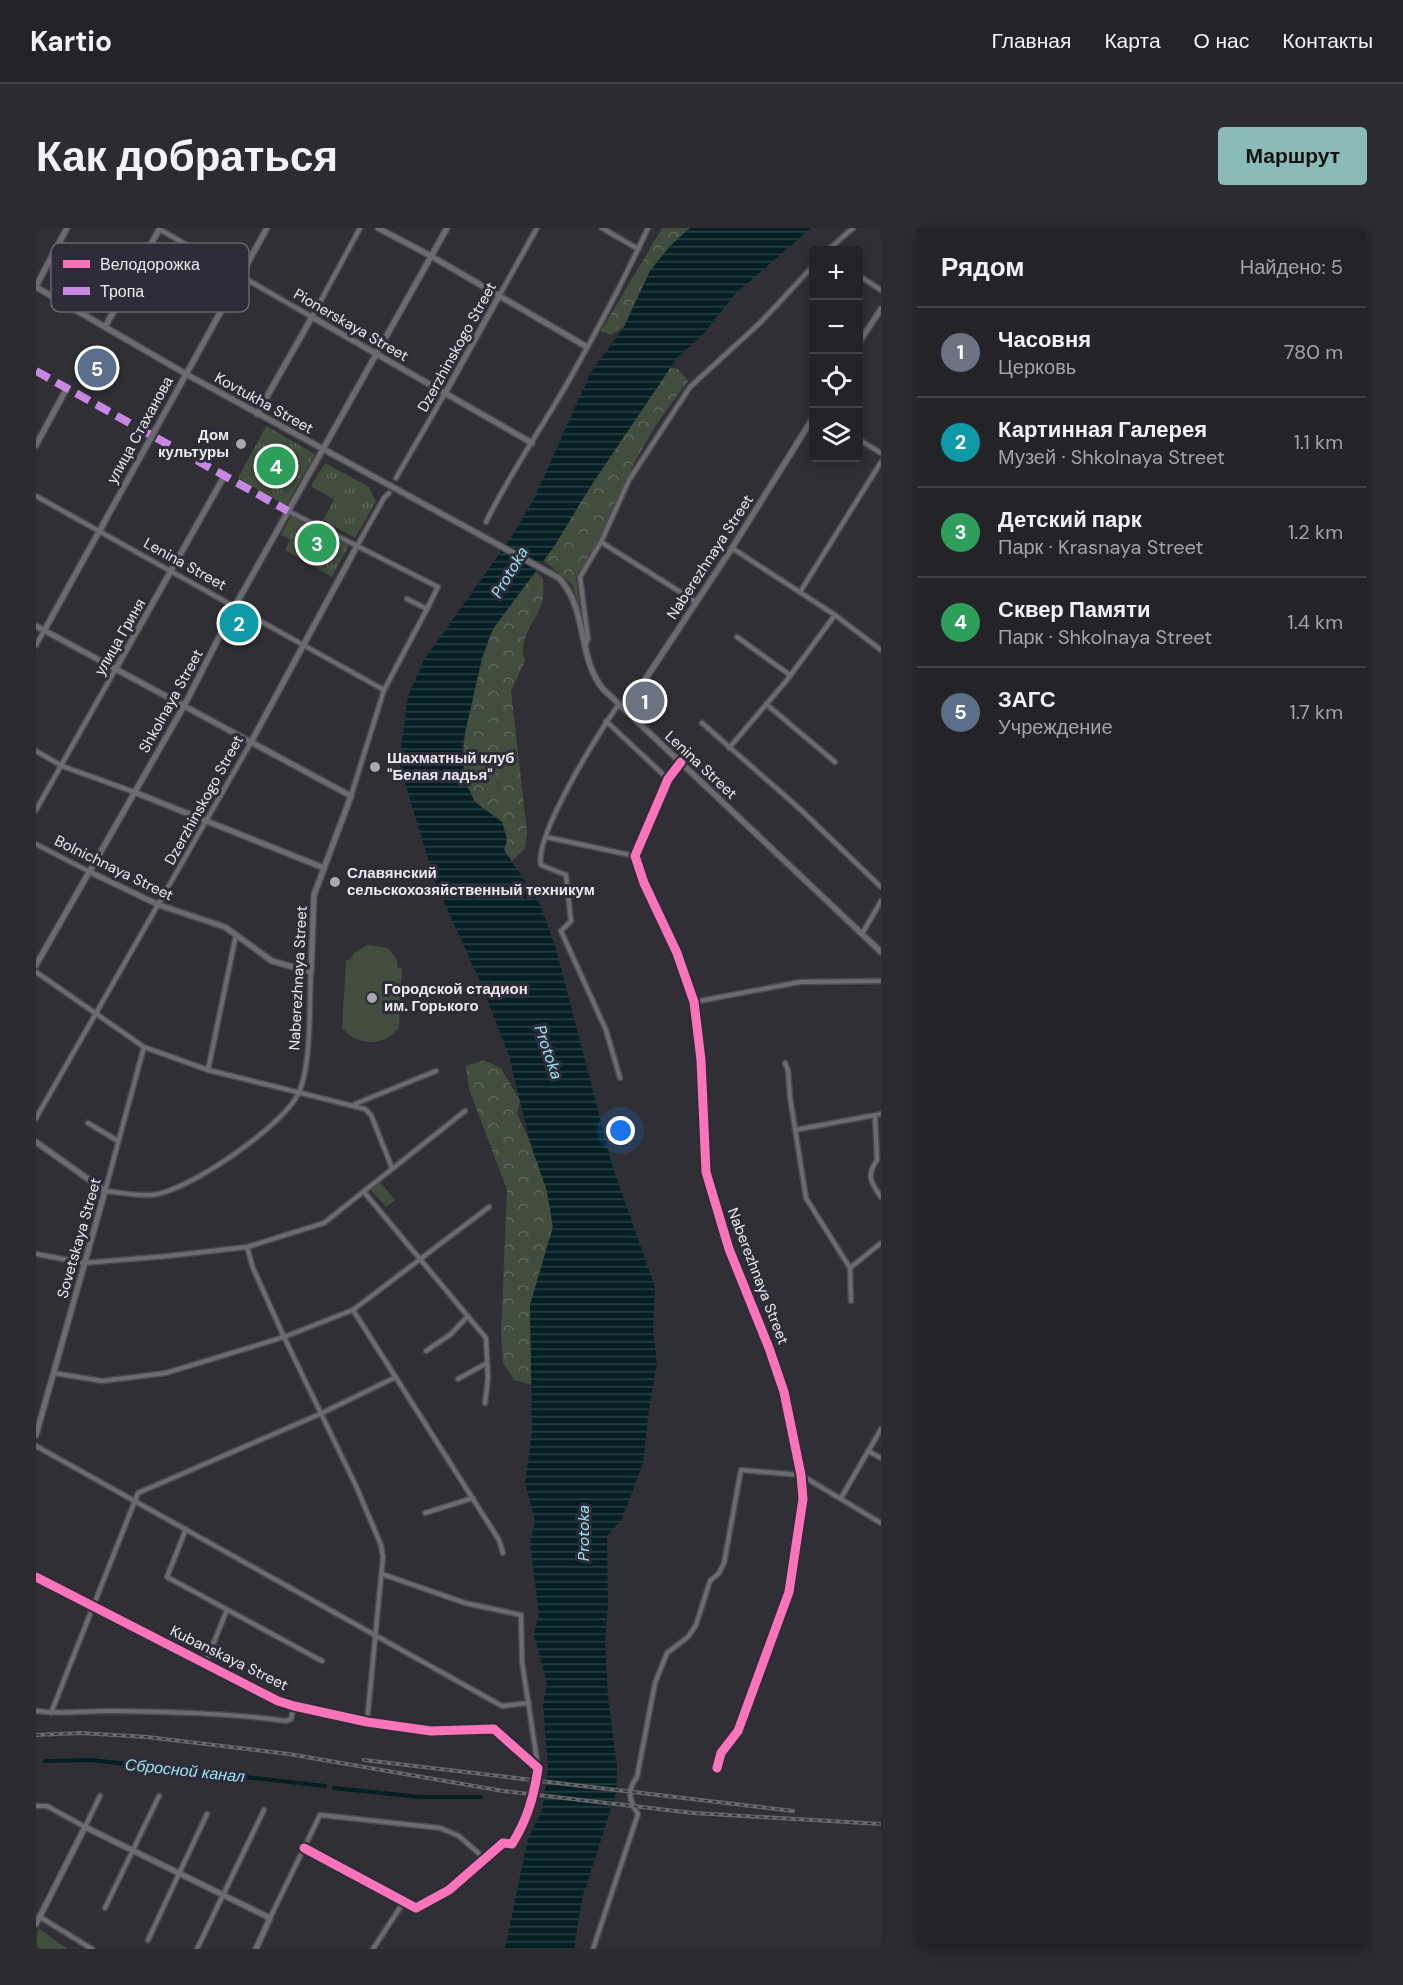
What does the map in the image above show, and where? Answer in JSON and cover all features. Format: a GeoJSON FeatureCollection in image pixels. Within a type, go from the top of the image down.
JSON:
{"type":"FeatureCollection","features":[{"type":"Feature","properties":{"kind":"street"},"geometry":{"type":"LineString","coordinates":[[59,243],[67,228]]}},
{"type":"Feature","properties":{"kind":"street"},"geometry":{"type":"LineString","coordinates":[[151,243],[159,228]]}},
{"type":"Feature","properties":{"kind":"street","name":"Pionerskaya Street"},"geometry":{"type":"LineString","coordinates":[[159,228],[185,243]]}},
{"type":"Feature","properties":{"kind":"street","name":"улица Стаханова"},"geometry":{"type":"LineString","coordinates":[[249,259],[267,228]]}},
{"type":"Feature","properties":{"kind":"street"},"geometry":{"type":"LineString","coordinates":[[257,414],[360,228]]}},
{"type":"Feature","properties":{"kind":"street"},"geometry":{"type":"LineString","coordinates":[[378,228],[431,256],[587,347]]}},
{"type":"Feature","properties":{"kind":"street","name":"Shkolnaya Street"},"geometry":{"type":"LineString","coordinates":[[36,965],[183,706],[235,606],[447,228]]}},
{"type":"Feature","properties":{"kind":"street","name":"Dzerzhinskogo Street"},"geometry":{"type":"LineString","coordinates":[[396,478],[537,228]]}},
{"type":"Feature","properties":{"kind":"street"},"geometry":{"type":"LineString","coordinates":[[602,228],[638,249]]}},
{"type":"Feature","properties":{"kind":"street"},"geometry":{"type":"LineString","coordinates":[[486,522],[509,476],[532,443],[587,347],[648,228]]}},
{"type":"Feature","properties":{"kind":"street"},"geometry":{"type":"LineString","coordinates":[[833,246],[853,228]]}},
{"type":"Feature","properties":{"kind":"street"},"geometry":{"type":"LineString","coordinates":[[36,287],[51,258]]}},
{"type":"Feature","properties":{"kind":"street"},"geometry":{"type":"LineString","coordinates":[[585,647],[588,639],[580,577],[601,542],[629,480],[690,387],[760,322],[809,269]]}},
{"type":"Feature","properties":{"kind":"street"},"geometry":{"type":"LineString","coordinates":[[863,278],[881,290]]}},
{"type":"Feature","properties":{"kind":"street","name":"Pionerskaya Street"},"geometry":{"type":"LineString","coordinates":[[249,280],[532,443]]}},
{"type":"Feature","properties":{"kind":"street","name":"Kovtukha Street"},"geometry":{"type":"LineString","coordinates":[[36,287],[51,296]]}},
{"type":"Feature","properties":{"kind":"street"},"geometry":{"type":"LineString","coordinates":[[863,336],[881,309]]}},
{"type":"Feature","properties":{"kind":"street","name":"Kovtukha Street"},"geometry":{"type":"LineString","coordinates":[[79,312],[257,414],[547,570]]}},
{"type":"Feature","properties":{"kind":"street"},"geometry":{"type":"LineString","coordinates":[[105,327],[113,312]]}},
{"type":"Feature","properties":{"kind":"street","name":"улица Стаханова"},"geometry":{"type":"LineString","coordinates":[[36,645],[220,312]]}},
{"type":"Feature","properties":{"kind":"street"},"geometry":{"type":"LineString","coordinates":[[36,445],[68,388]]}},
{"type":"Feature","properties":{"kind":"street","name":"Naberezhnaya Street"},"geometry":{"type":"LineString","coordinates":[[625,710],[732,548],[809,423]]}},
{"type":"Feature","properties":{"kind":"street"},"geometry":{"type":"LineString","coordinates":[[863,442],[881,453]]}},
{"type":"Feature","properties":{"kind":"street"},"geometry":{"type":"LineString","coordinates":[[801,592],[881,462]]}},
{"type":"Feature","properties":{"kind":"street","name":"улица Гриня"},"geometry":{"type":"LineString","coordinates":[[36,810],[225,475]]}},
{"type":"Feature","properties":{"kind":"street","name":"Dzerzhinskogo Street"},"geometry":{"type":"LineString","coordinates":[[36,1118],[159,906],[357,546],[389,493]]}},
{"type":"Feature","properties":{"kind":"street","name":"Lenina Street"},"geometry":{"type":"LineString","coordinates":[[36,496],[384,690]]}},
{"type":"Feature","properties":{"kind":"street"},"geometry":{"type":"LineString","coordinates":[[36,626],[250,744],[351,796],[384,690],[438,587],[288,511]]}},
{"type":"Feature","properties":{"kind":"street"},"geometry":{"type":"LineString","coordinates":[[601,542],[696,602]]}},
{"type":"Feature","properties":{"kind":"street"},"geometry":{"type":"LineString","coordinates":[[732,548],[835,615],[881,650]]}},
{"type":"Feature","properties":{"kind":"street","name":"Lenina Street"},"geometry":{"type":"LineString","coordinates":[[547,570],[559,578],[571,593],[597,683],[881,952]]}},
{"type":"Feature","properties":{"kind":"street"},"geometry":{"type":"LineString","coordinates":[[407,599],[428,609]]}},
{"type":"Feature","properties":{"kind":"street"},"geometry":{"type":"LineString","coordinates":[[729,748],[790,675],[835,615]]}},
{"type":"Feature","properties":{"kind":"street"},"geometry":{"type":"LineString","coordinates":[[737,638],[790,675]]}},
{"type":"Feature","properties":{"kind":"street"},"geometry":{"type":"LineString","coordinates":[[766,704],[835,762]]}},
{"type":"Feature","properties":{"kind":"street"},"geometry":{"type":"LineString","coordinates":[[619,705],[606,722],[575,774],[546,837],[540,860],[541,865],[567,876],[571,921],[561,931],[606,1030],[620,1078]]}},
{"type":"Feature","properties":{"kind":"street"},"geometry":{"type":"LineString","coordinates":[[606,722],[668,779]]}},
{"type":"Feature","properties":{"kind":"street","name":"Lenina Street"},"geometry":{"type":"LineString","coordinates":[[702,723],[881,887]]}},
{"type":"Feature","properties":{"kind":"street"},"geometry":{"type":"LineString","coordinates":[[36,752],[62,766],[134,792],[324,868]]}},
{"type":"Feature","properties":{"kind":"street"},"geometry":{"type":"LineString","coordinates":[[546,837],[635,856],[668,779],[681,762]]}},
{"type":"Feature","properties":{"kind":"street","name":"Naberezhnaya Street"},"geometry":{"type":"LineString","coordinates":[[298,1094],[306,1058],[314,895],[351,796]]}},
{"type":"Feature","properties":{"kind":"street","name":"Bolnichnaya Street"},"geometry":{"type":"LineString","coordinates":[[36,844],[159,906],[225,927],[272,961],[311,972]]}},
{"type":"Feature","properties":{"kind":"street","name":"Naberezhnaya Street"},"geometry":{"type":"LineString","coordinates":[[635,856],[644,883],[677,953],[694,1002],[701,1060],[706,1172],[729,1249],[769,1347],[784,1392],[801,1475],[803,1499],[789,1592],[738,1731],[721,1753],[717,1768]]}},
{"type":"Feature","properties":{"kind":"street"},"geometry":{"type":"LineString","coordinates":[[862,934],[881,901]]}},
{"type":"Feature","properties":{"kind":"street"},"geometry":{"type":"LineString","coordinates":[[208,1070],[236,934]]}},
{"type":"Feature","properties":{"kind":"street"},"geometry":{"type":"LineString","coordinates":[[36,972],[144,1047],[208,1070],[298,1094],[355,1105],[371,1115],[392,1168]]}},
{"type":"Feature","properties":{"kind":"street"},"geometry":{"type":"LineString","coordinates":[[694,1002],[800,982],[881,981]]}},
{"type":"Feature","properties":{"kind":"street","name":"Sovetskaya Street"},"geometry":{"type":"LineString","coordinates":[[36,1435],[144,1047]]}},
{"type":"Feature","properties":{"kind":"street"},"geometry":{"type":"LineString","coordinates":[[785,1064],[789,1070],[795,1130],[806,1198],[850,1268],[851,1301]]}},
{"type":"Feature","properties":{"kind":"street"},"geometry":{"type":"LineString","coordinates":[[355,1105],[436,1071]]}},
{"type":"Feature","properties":{"kind":"street"},"geometry":{"type":"LineString","coordinates":[[36,1142],[105,1191],[151,1196],[178,1187],[245,1148],[283,1114],[298,1094]]}},
{"type":"Feature","properties":{"kind":"street"},"geometry":{"type":"LineString","coordinates":[[36,1254],[84,1263],[247,1248],[324,1223],[465,1111]]}},
{"type":"Feature","properties":{"kind":"street"},"geometry":{"type":"LineString","coordinates":[[795,1130],[881,1114]]}},
{"type":"Feature","properties":{"kind":"street"},"geometry":{"type":"LineString","coordinates":[[875,1116],[877,1160],[870,1169],[869,1178],[881,1197]]}},
{"type":"Feature","properties":{"kind":"street"},"geometry":{"type":"LineString","coordinates":[[88,1123],[118,1141]]}},
{"type":"Feature","properties":{"kind":"street"},"geometry":{"type":"LineString","coordinates":[[364,1192],[486,1338],[485,1403]]}},
{"type":"Feature","properties":{"kind":"street"},"geometry":{"type":"LineString","coordinates":[[54,1373],[102,1381],[166,1373],[284,1337],[353,1310],[489,1207]]}},
{"type":"Feature","properties":{"kind":"street"},"geometry":{"type":"LineString","coordinates":[[850,1268],[881,1243]]}},
{"type":"Feature","properties":{"kind":"street"},"geometry":{"type":"LineString","coordinates":[[247,1248],[253,1268],[284,1337],[356,1486],[381,1545],[382,1574],[367,1722]]}},
{"type":"Feature","properties":{"kind":"street"},"geometry":{"type":"LineString","coordinates":[[353,1310],[499,1540],[503,1553]]}},
{"type":"Feature","properties":{"kind":"street"},"geometry":{"type":"LineString","coordinates":[[426,1351],[444,1337],[451,1335],[468,1316]]}},
{"type":"Feature","properties":{"kind":"street"},"geometry":{"type":"LineString","coordinates":[[458,1378],[487,1363]]}},
{"type":"Feature","properties":{"kind":"street"},"geometry":{"type":"LineString","coordinates":[[51,1713],[133,1500],[138,1493],[320,1414],[396,1377]]}},
{"type":"Feature","properties":{"kind":"street"},"geometry":{"type":"LineString","coordinates":[[841,1498],[881,1429]]}},
{"type":"Feature","properties":{"kind":"street"},"geometry":{"type":"LineString","coordinates":[[36,1446],[502,1706],[529,1703]]}},
{"type":"Feature","properties":{"kind":"street"},"geometry":{"type":"LineString","coordinates":[[868,1451],[881,1458]]}},
{"type":"Feature","properties":{"kind":"street"},"geometry":{"type":"LineString","coordinates":[[593,1949],[631,1842],[638,1814],[630,1801],[634,1782],[638,1777],[659,1673],[667,1653],[688,1637],[696,1625],[710,1581],[719,1573],[724,1563],[741,1470],[801,1475],[881,1523]]}},
{"type":"Feature","properties":{"kind":"street"},"geometry":{"type":"LineString","coordinates":[[425,1513],[473,1498]]}},
{"type":"Feature","properties":{"kind":"street"},"geometry":{"type":"LineString","coordinates":[[186,1529],[167,1577],[322,1661]]}},
{"type":"Feature","properties":{"kind":"street"},"geometry":{"type":"LineString","coordinates":[[304,1848],[403,1904],[416,1908],[449,1890],[503,1843],[512,1844],[525,1823],[534,1792],[538,1768],[522,1662],[521,1615],[465,1603],[382,1574]]}},
{"type":"Feature","properties":{"kind":"street","name":"Kubanskaya Street"},"geometry":{"type":"LineString","coordinates":[[36,1576],[205,1664],[294,1706],[367,1722],[431,1731],[494,1729],[538,1768]]}},
{"type":"Feature","properties":{"kind":"street"},"geometry":{"type":"LineString","coordinates":[[205,1664],[227,1610]]}},
{"type":"Feature","properties":{"kind":"street"},"geometry":{"type":"LineString","coordinates":[[36,1711],[51,1713],[198,1712],[286,1721],[291,1719],[294,1706]]}},
{"type":"Feature","properties":{"kind":"street"},"geometry":{"type":"LineString","coordinates":[[36,1924],[100,1796]]}},
{"type":"Feature","properties":{"kind":"street"},"geometry":{"type":"LineString","coordinates":[[105,1908],[159,1796]]}},
{"type":"Feature","properties":{"kind":"street"},"geometry":{"type":"LineString","coordinates":[[36,1806],[47,1806],[270,1918]]}},
{"type":"Feature","properties":{"kind":"street"},"geometry":{"type":"LineString","coordinates":[[197,1949],[264,1810]]}},
{"type":"Feature","properties":{"kind":"street"},"geometry":{"type":"LineString","coordinates":[[147,1940],[207,1814]]}},
{"type":"Feature","properties":{"kind":"street"},"geometry":{"type":"LineString","coordinates":[[257,1949],[320,1815],[440,1828],[459,1836],[485,1859]]}},
{"type":"Feature","properties":{"kind":"street"},"geometry":{"type":"LineString","coordinates":[[373,1949],[403,1904]]}},
{"type":"Feature","properties":{"kind":"street"},"geometry":{"type":"LineString","coordinates":[[40,1917],[92,1949]]}},
{"type":"Feature","properties":{"kind":"green space"},"geometry":{"type":"Polygon","coordinates":[[[662,228],[690,228],[670,246],[650,271],[624,327],[611,335],[601,331],[662,228]]]}},
{"type":"Feature","properties":{"kind":"green space"},"geometry":{"type":"Polygon","coordinates":[[[670,368],[678,369],[688,381],[658,422],[635,461],[599,541],[576,578],[581,614],[572,584],[544,561],[626,431],[670,368]]]}},
{"type":"Feature","properties":{"kind":"green space"},"geometry":{"type":"Polygon","coordinates":[[[266,426],[315,454],[286,506],[238,478],[266,426]]]}},
{"type":"Feature","properties":{"kind":"green space"},"geometry":{"type":"Polygon","coordinates":[[[325,463],[369,487],[376,501],[355,538],[323,520],[334,500],[311,486],[325,463]]]}},
{"type":"Feature","properties":{"kind":"green space"},"geometry":{"type":"Polygon","coordinates":[[[292,514],[349,545],[332,577],[285,550],[290,540],[281,535],[292,514]]]}},
{"type":"Feature","properties":{"kind":"green space"},"geometry":{"type":"Polygon","coordinates":[[[536,572],[543,578],[543,599],[525,638],[523,653],[525,661],[511,691],[527,832],[525,849],[512,861],[504,850],[506,842],[502,822],[476,803],[468,788],[464,768],[464,745],[472,693],[492,631],[506,608],[536,572]]]}},
{"type":"Feature","properties":{"kind":"green space","name":"Городской cтадион им. Горького"},"geometry":{"type":"Polygon","coordinates":[[[368,945],[388,948],[397,960],[398,968],[402,968],[399,1028],[386,1039],[371,1042],[356,1039],[342,1028],[346,960],[350,960],[355,952],[368,945]]]}},
{"type":"Feature","properties":{"kind":"green space"},"geometry":{"type":"Polygon","coordinates":[[[483,1060],[501,1068],[520,1101],[517,1114],[530,1142],[547,1191],[553,1227],[530,1305],[533,1385],[514,1380],[503,1363],[501,1333],[507,1190],[469,1089],[466,1066],[483,1060]]]}},
{"type":"Feature","properties":{"kind":"green space"},"geometry":{"type":"Polygon","coordinates":[[[380,1182],[395,1200],[386,1207],[371,1190],[380,1182]]]}},
{"type":"Feature","properties":{"kind":"green space"},"geometry":{"type":"Polygon","coordinates":[[[38,1928],[68,1949],[36,1949],[38,1928]]]}},
{"type":"Feature","properties":{"kind":"water","name":"Protoka"},"geometry":{"type":"Polygon","coordinates":[[[690,228],[811,228],[735,294],[704,333],[677,358],[588,490],[555,545],[493,629],[482,658],[462,747],[464,779],[475,802],[502,822],[507,839],[504,850],[539,902],[556,949],[613,1168],[655,1287],[653,1329],[657,1364],[643,1463],[622,1519],[607,1536],[608,1605],[605,1643],[608,1697],[617,1767],[616,1793],[582,1899],[574,1949],[505,1949],[528,1838],[542,1811],[548,1769],[543,1705],[547,1683],[534,1635],[539,1613],[530,1543],[535,1521],[525,1482],[532,1432],[530,1305],[553,1227],[547,1191],[530,1142],[509,1056],[483,988],[435,882],[399,763],[408,696],[424,660],[512,536],[534,499],[591,372],[624,327],[650,271],[670,246],[690,228]]]}},
{"type":"Feature","properties":{"kind":"waterway","name":"Сбросной канал"},"geometry":{"type":"LineString","coordinates":[[45,1761],[91,1760],[325,1786]]}},
{"type":"Feature","properties":{"kind":"waterway","name":"Сбросной канал"},"geometry":{"type":"LineString","coordinates":[[334,1788],[420,1797],[481,1797]]}},
{"type":"Feature","properties":{"kind":"railway"},"geometry":{"type":"LineString","coordinates":[[36,1735],[81,1733],[147,1737],[289,1754],[503,1791],[693,1813],[881,1824]]}},
{"type":"Feature","properties":{"kind":"railway"},"geometry":{"type":"LineString","coordinates":[[364,1760],[793,1811]]}},
{"type":"Feature","properties":{"kind":"marked path"},"geometry":{"type":"LineString","coordinates":[[36,371],[288,511]]}},
{"type":"Feature","properties":{"kind":"cycle path"},"geometry":{"type":"LineString","coordinates":[[681,762],[668,779],[635,856],[644,883],[677,953],[694,1002],[701,1060],[706,1172],[729,1249],[784,1392],[801,1475],[803,1499],[789,1592],[738,1731],[721,1753],[717,1768]]}},
{"type":"Feature","properties":{"kind":"cycle path"},"geometry":{"type":"LineString","coordinates":[[36,1577],[278,1701],[367,1722],[431,1731],[494,1729],[538,1768],[529,1808],[512,1844],[503,1843],[449,1890],[416,1908],[304,1848]]}},
{"type":"Feature","properties":{"kind":"place","name":"ЗАГС"},"geometry":{"type":"Point","coordinates":[97,368]}},
{"type":"Feature","properties":{"kind":"place","name":"Дом культуры"},"geometry":{"type":"Point","coordinates":[241,444]}},
{"type":"Feature","properties":{"kind":"place","name":"Сквер Памяти"},"geometry":{"type":"Point","coordinates":[276,466]}},
{"type":"Feature","properties":{"kind":"place","name":"Детский парк"},"geometry":{"type":"Point","coordinates":[317,543]}},
{"type":"Feature","properties":{"kind":"place","name":"Картинная Галерея"},"geometry":{"type":"Point","coordinates":[239,623]}},
{"type":"Feature","properties":{"kind":"place","name":"Часовня"},"geometry":{"type":"Point","coordinates":[645,701]}},
{"type":"Feature","properties":{"kind":"place","name":"Шахматный клуб \"Белая ладья\""},"geometry":{"type":"Point","coordinates":[375,767]}},
{"type":"Feature","properties":{"kind":"place","name":"Славянский сельскохозяйственный техникум"},"geometry":{"type":"Point","coordinates":[335,882]}},
{"type":"Feature","properties":{"kind":"place","name":"Городской cтадион им. Горького"},"geometry":{"type":"Point","coordinates":[372,998]}}]}
